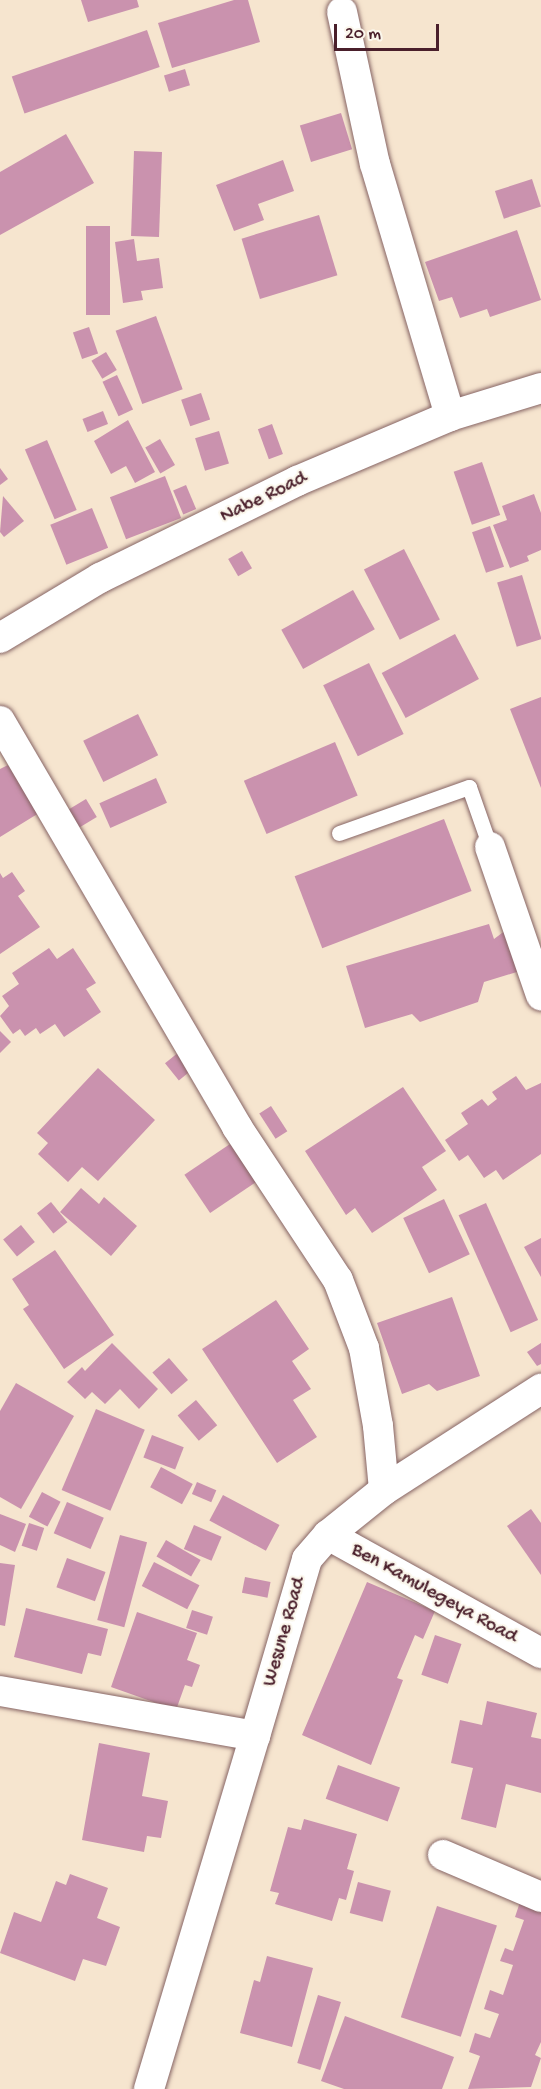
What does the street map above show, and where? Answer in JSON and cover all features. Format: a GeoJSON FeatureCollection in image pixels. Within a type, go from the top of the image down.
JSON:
{"type":"FeatureCollection","features":[{"type":"Feature","properties":{"kind":"street"},"geometry":{"type":"LineString","coordinates":[[342,12],[375,164],[450,416]]}},
{"type":"Feature","properties":{"kind":"street","name":"Nabe Road"},"geometry":{"type":"LineString","coordinates":[[0,638],[110,573],[297,481],[450,416],[541,388]]}},
{"type":"Feature","properties":{"kind":"street"},"geometry":{"type":"LineString","coordinates":[[0,721],[237,1127],[338,1280],[364,1348],[378,1426],[384,1490]]}},
{"type":"Feature","properties":{"kind":"street"},"geometry":{"type":"LineString","coordinates":[[490,847],[541,994]]}},
{"type":"Feature","properties":{"kind":"street","name":"Wesune Road"},"geometry":{"type":"LineString","coordinates":[[149,2089],[307,1559],[328,1535],[384,1490],[541,1389]]}},
{"type":"Feature","properties":{"kind":"street","name":"Ben Kamulegeya Road"},"geometry":{"type":"LineString","coordinates":[[328,1535],[541,1653]]}},
{"type":"Feature","properties":{"kind":"street"},"geometry":{"type":"LineString","coordinates":[[0,1690],[255,1736]]}},
{"type":"Feature","properties":{"kind":"street"},"geometry":{"type":"LineString","coordinates":[[443,1855],[541,1897]]}},
{"type":"Feature","properties":{"kind":"lane"},"geometry":{"type":"LineString","coordinates":[[339,833],[469,787],[490,847]]}},
{"type":"Feature","properties":{"kind":"building"},"geometry":{"type":"Polygon","coordinates":[[[81,0],[137,0],[139,7],[88,22],[81,0]]]}},
{"type":"Feature","properties":{"kind":"building"},"geometry":{"type":"Polygon","coordinates":[[[234,0],[248,0],[260,42],[172,68],[158,23],[234,0]]]}},
{"type":"Feature","properties":{"kind":"building"},"geometry":{"type":"Polygon","coordinates":[[[147,30],[160,67],[24,113],[12,77],[147,30]]]}},
{"type":"Feature","properties":{"kind":"building"},"geometry":{"type":"Polygon","coordinates":[[[185,69],[190,85],[169,92],[164,75],[185,69]]]}},
{"type":"Feature","properties":{"kind":"building"},"geometry":{"type":"Polygon","coordinates":[[[341,113],[352,149],[311,162],[300,126],[341,113]]]}},
{"type":"Feature","properties":{"kind":"building"},"geometry":{"type":"Polygon","coordinates":[[[66,134],[94,183],[0,235],[0,172],[66,134]]]}},
{"type":"Feature","properties":{"kind":"building"},"geometry":{"type":"Polygon","coordinates":[[[134,151],[162,152],[159,237],[131,236],[134,151]]]}},
{"type":"Feature","properties":{"kind":"building"},"geometry":{"type":"Polygon","coordinates":[[[283,160],[294,191],[258,204],[264,220],[234,231],[216,185],[283,160]]]}},
{"type":"Feature","properties":{"kind":"building"},"geometry":{"type":"Polygon","coordinates":[[[532,179],[541,207],[504,219],[495,191],[532,179]]]}},
{"type":"Feature","properties":{"kind":"building"},"geometry":{"type":"Polygon","coordinates":[[[319,215],[337,275],[260,299],[242,239],[319,215]]]}},
{"type":"Feature","properties":{"kind":"building"},"geometry":{"type":"Polygon","coordinates":[[[86,226],[110,226],[110,315],[86,315],[86,226]]]}},
{"type":"Feature","properties":{"kind":"building"},"geometry":{"type":"Polygon","coordinates":[[[517,230],[541,300],[490,317],[487,309],[460,318],[452,297],[439,301],[425,262],[517,230]]]}},
{"type":"Feature","properties":{"kind":"building"},"geometry":{"type":"Polygon","coordinates":[[[134,239],[137,261],[159,258],[163,288],[141,291],[143,300],[123,303],[115,242],[134,239]]]}},
{"type":"Feature","properties":{"kind":"building"},"geometry":{"type":"Polygon","coordinates":[[[156,316],[183,389],[142,404],[116,331],[156,316]]]}},
{"type":"Feature","properties":{"kind":"building"},"geometry":{"type":"Polygon","coordinates":[[[89,327],[98,353],[82,359],[73,333],[89,327]]]}},
{"type":"Feature","properties":{"kind":"building"},"geometry":{"type":"Polygon","coordinates":[[[106,352],[117,370],[102,379],[91,361],[106,352]]]}},
{"type":"Feature","properties":{"kind":"building"},"geometry":{"type":"Polygon","coordinates":[[[117,375],[133,409],[119,416],[102,382],[117,375]]]}},
{"type":"Feature","properties":{"kind":"building"},"geometry":{"type":"Polygon","coordinates":[[[201,393],[210,419],[190,426],[181,400],[201,393]]]}},
{"type":"Feature","properties":{"kind":"building"},"geometry":{"type":"Polygon","coordinates":[[[103,411],[108,424],[87,432],[82,419],[103,411]]]}},
{"type":"Feature","properties":{"kind":"building"},"geometry":{"type":"Polygon","coordinates":[[[128,420],[155,472],[135,483],[126,466],[111,474],[94,441],[128,420]]]}},
{"type":"Feature","properties":{"kind":"building"},"geometry":{"type":"Polygon","coordinates":[[[272,424],[283,454],[269,459],[258,429],[272,424]]]}},
{"type":"Feature","properties":{"kind":"building"},"geometry":{"type":"Polygon","coordinates":[[[219,431],[229,464],[205,471],[195,438],[219,431]]]}},
{"type":"Feature","properties":{"kind":"building"},"geometry":{"type":"Polygon","coordinates":[[[160,439],[175,465],[160,473],[145,448],[160,439]]]}},
{"type":"Feature","properties":{"kind":"building"},"geometry":{"type":"Polygon","coordinates":[[[47,440],[77,510],[55,519],[25,449],[47,440]]]}},
{"type":"Feature","properties":{"kind":"building"},"geometry":{"type":"Polygon","coordinates":[[[482,462],[500,515],[472,525],[454,472],[482,462]]]}},
{"type":"Feature","properties":{"kind":"building"},"geometry":{"type":"Polygon","coordinates":[[[0,468],[8,479],[0,485],[0,468]]]}},
{"type":"Feature","properties":{"kind":"building"},"geometry":{"type":"Polygon","coordinates":[[[165,476],[181,518],[126,539],[110,497],[165,476]]]}},
{"type":"Feature","properties":{"kind":"building"},"geometry":{"type":"Polygon","coordinates":[[[186,485],[196,509],[183,514],[173,490],[186,485]]]}},
{"type":"Feature","properties":{"kind":"building"},"geometry":{"type":"Polygon","coordinates":[[[534,494],[541,513],[541,550],[527,556],[529,561],[510,568],[493,525],[507,520],[502,506],[534,494]]]}},
{"type":"Feature","properties":{"kind":"building"},"geometry":{"type":"Polygon","coordinates":[[[3,496],[24,521],[4,537],[0,532],[3,496]]]}},
{"type":"Feature","properties":{"kind":"building"},"geometry":{"type":"Polygon","coordinates":[[[92,508],[108,548],[66,565],[50,525],[92,508]]]}},
{"type":"Feature","properties":{"kind":"building"},"geometry":{"type":"Polygon","coordinates":[[[490,526],[504,567],[486,573],[472,532],[490,526]]]}},
{"type":"Feature","properties":{"kind":"building"},"geometry":{"type":"Polygon","coordinates":[[[404,549],[440,619],[400,640],[364,569],[404,549]]]}},
{"type":"Feature","properties":{"kind":"building"},"geometry":{"type":"Polygon","coordinates":[[[242,551],[252,568],[238,576],[228,559],[242,551]]]}},
{"type":"Feature","properties":{"kind":"building"},"geometry":{"type":"Polygon","coordinates":[[[522,575],[541,639],[517,647],[497,583],[522,575]]]}},
{"type":"Feature","properties":{"kind":"building"},"geometry":{"type":"Polygon","coordinates":[[[353,590],[375,629],[303,669],[281,630],[353,590]]]}},
{"type":"Feature","properties":{"kind":"building"},"geometry":{"type":"Polygon","coordinates":[[[455,634],[479,679],[406,718],[382,673],[455,634]]]}},
{"type":"Feature","properties":{"kind":"building"},"geometry":{"type":"Polygon","coordinates":[[[369,663],[404,734],[358,756],[323,685],[369,663]]]}},
{"type":"Feature","properties":{"kind":"building"},"geometry":{"type":"Polygon","coordinates":[[[541,697],[541,788],[510,709],[541,697]]]}},
{"type":"Feature","properties":{"kind":"building"},"geometry":{"type":"Polygon","coordinates":[[[138,714],[158,755],[103,782],[83,741],[138,714]]]}},
{"type":"Feature","properties":{"kind":"building"},"geometry":{"type":"Polygon","coordinates":[[[335,742],[358,795],[267,834],[244,781],[335,742]]]}},
{"type":"Feature","properties":{"kind":"building"},"geometry":{"type":"Polygon","coordinates":[[[8,765],[39,813],[0,837],[0,769],[8,765]]]}},
{"type":"Feature","properties":{"kind":"building"},"geometry":{"type":"Polygon","coordinates":[[[156,778],[167,803],[110,828],[99,803],[156,778]]]}},
{"type":"Feature","properties":{"kind":"building"},"geometry":{"type":"Polygon","coordinates":[[[86,799],[97,817],[71,832],[60,814],[86,799]]]}},
{"type":"Feature","properties":{"kind":"building"},"geometry":{"type":"Polygon","coordinates":[[[444,819],[472,891],[322,948],[295,876],[444,819]]]}},
{"type":"Feature","properties":{"kind":"building"},"geometry":{"type":"Polygon","coordinates":[[[12,872],[25,891],[18,896],[40,927],[0,954],[0,873],[3,878],[12,872]]]}},
{"type":"Feature","properties":{"kind":"building"},"geometry":{"type":"Polygon","coordinates":[[[489,924],[494,939],[506,930],[520,971],[484,982],[478,1002],[420,1022],[412,1014],[365,1028],[346,966],[489,924]]]}},
{"type":"Feature","properties":{"kind":"building"},"geometry":{"type":"Polygon","coordinates":[[[49,948],[57,959],[73,948],[96,983],[86,989],[101,1012],[64,1037],[55,1024],[40,1034],[36,1028],[25,1036],[20,1029],[13,1034],[0,1016],[9,1006],[2,996],[19,984],[12,973],[49,948]]]}},
{"type":"Feature","properties":{"kind":"building"},"geometry":{"type":"Polygon","coordinates":[[[0,1031],[11,1042],[0,1053],[0,1031]]]}},
{"type":"Feature","properties":{"kind":"building"},"geometry":{"type":"Polygon","coordinates":[[[179,1052],[193,1069],[179,1080],[165,1063],[179,1052]]]}},
{"type":"Feature","properties":{"kind":"building"},"geometry":{"type":"Polygon","coordinates":[[[98,1068],[155,1120],[98,1181],[82,1167],[68,1182],[38,1154],[48,1143],[37,1133],[98,1068]]]}},
{"type":"Feature","properties":{"kind":"building"},"geometry":{"type":"Polygon","coordinates":[[[516,1076],[526,1090],[541,1083],[541,1154],[503,1180],[496,1170],[484,1178],[468,1155],[459,1161],[445,1140],[468,1124],[461,1113],[482,1099],[488,1106],[497,1099],[492,1092],[516,1076]]]}},
{"type":"Feature","properties":{"kind":"building"},"geometry":{"type":"Polygon","coordinates":[[[403,1087],[446,1151],[422,1167],[437,1190],[372,1233],[355,1208],[346,1215],[305,1151],[403,1087]]]}},
{"type":"Feature","properties":{"kind":"building"},"geometry":{"type":"Polygon","coordinates":[[[271,1106],[287,1131],[276,1139],[259,1114],[271,1106]]]}},
{"type":"Feature","properties":{"kind":"building"},"geometry":{"type":"Polygon","coordinates":[[[230,1144],[256,1182],[210,1213],[184,1175],[230,1144]]]}},
{"type":"Feature","properties":{"kind":"building"},"geometry":{"type":"Polygon","coordinates":[[[81,1188],[99,1204],[104,1197],[137,1226],[111,1256],[60,1212],[81,1188]]]}},
{"type":"Feature","properties":{"kind":"building"},"geometry":{"type":"Polygon","coordinates":[[[444,1199],[470,1254],[429,1273],[403,1218],[444,1199]]]}},
{"type":"Feature","properties":{"kind":"building"},"geometry":{"type":"Polygon","coordinates":[[[51,1202],[67,1222],[53,1234],[37,1213],[51,1202]]]}},
{"type":"Feature","properties":{"kind":"building"},"geometry":{"type":"Polygon","coordinates":[[[486,1203],[538,1320],[511,1332],[459,1215],[486,1203]]]}},
{"type":"Feature","properties":{"kind":"building"},"geometry":{"type":"Polygon","coordinates":[[[21,1225],[35,1242],[17,1257],[3,1239],[21,1225]]]}},
{"type":"Feature","properties":{"kind":"building"},"geometry":{"type":"Polygon","coordinates":[[[541,1238],[541,1277],[524,1247],[541,1238]]]}},
{"type":"Feature","properties":{"kind":"building"},"geometry":{"type":"Polygon","coordinates":[[[55,1250],[114,1335],[64,1369],[23,1309],[29,1305],[12,1279],[55,1250]]]}},
{"type":"Feature","properties":{"kind":"building"},"geometry":{"type":"Polygon","coordinates":[[[452,1297],[480,1376],[437,1391],[429,1384],[402,1394],[377,1323],[452,1297]]]}},
{"type":"Feature","properties":{"kind":"building"},"geometry":{"type":"Polygon","coordinates":[[[276,1300],[309,1349],[292,1361],[311,1389],[293,1400],[317,1437],[277,1463],[202,1349],[276,1300]]]}},
{"type":"Feature","properties":{"kind":"building"},"geometry":{"type":"Polygon","coordinates":[[[112,1343],[158,1389],[139,1409],[120,1389],[105,1404],[92,1392],[85,1399],[67,1382],[82,1367],[85,1371],[112,1343]]]}},
{"type":"Feature","properties":{"kind":"building"},"geometry":{"type":"Polygon","coordinates":[[[541,1343],[541,1364],[537,1366],[527,1352],[541,1343]]]}},
{"type":"Feature","properties":{"kind":"building"},"geometry":{"type":"Polygon","coordinates":[[[169,1358],[188,1380],[171,1394],[152,1372],[169,1358]]]}},
{"type":"Feature","properties":{"kind":"building"},"geometry":{"type":"Polygon","coordinates":[[[16,1383],[74,1416],[21,1509],[0,1497],[0,1411],[16,1383]]]}},
{"type":"Feature","properties":{"kind":"building"},"geometry":{"type":"Polygon","coordinates":[[[196,1400],[217,1425],[199,1441],[178,1415],[196,1400]]]}},
{"type":"Feature","properties":{"kind":"building"},"geometry":{"type":"Polygon","coordinates":[[[96,1409],[145,1430],[110,1511],[62,1490],[96,1409]]]}},
{"type":"Feature","properties":{"kind":"building"},"geometry":{"type":"Polygon","coordinates":[[[152,1435],[184,1447],[175,1470],[143,1457],[152,1435]]]}},
{"type":"Feature","properties":{"kind":"building"},"geometry":{"type":"Polygon","coordinates":[[[161,1467],[193,1484],[182,1504],[150,1487],[161,1467]]]}},
{"type":"Feature","properties":{"kind":"building"},"geometry":{"type":"Polygon","coordinates":[[[197,1482],[216,1490],[211,1502],[192,1494],[197,1482]]]}},
{"type":"Feature","properties":{"kind":"building"},"geometry":{"type":"Polygon","coordinates":[[[42,1492],[61,1502],[47,1527],[29,1517],[42,1492]]]}},
{"type":"Feature","properties":{"kind":"building"},"geometry":{"type":"Polygon","coordinates":[[[223,1495],[280,1525],[266,1551],[209,1521],[223,1495]]]}},
{"type":"Feature","properties":{"kind":"building"},"geometry":{"type":"Polygon","coordinates":[[[67,1502],[104,1518],[91,1549],[54,1533],[67,1502]]]}},
{"type":"Feature","properties":{"kind":"building"},"geometry":{"type":"Polygon","coordinates":[[[531,1509],[541,1523],[541,1575],[507,1526],[531,1509]]]}},
{"type":"Feature","properties":{"kind":"building"},"geometry":{"type":"Polygon","coordinates":[[[0,1514],[26,1524],[15,1552],[0,1545],[0,1514]]]}},
{"type":"Feature","properties":{"kind":"building"},"geometry":{"type":"Polygon","coordinates":[[[29,1523],[44,1528],[37,1551],[22,1546],[29,1523]]]}},
{"type":"Feature","properties":{"kind":"building"},"geometry":{"type":"Polygon","coordinates":[[[194,1525],[222,1537],[211,1561],[184,1549],[194,1525]]]}},
{"type":"Feature","properties":{"kind":"building"},"geometry":{"type":"Polygon","coordinates":[[[120,1535],[147,1542],[124,1627],[97,1620],[120,1535]]]}},
{"type":"Feature","properties":{"kind":"building"},"geometry":{"type":"Polygon","coordinates":[[[166,1540],[201,1560],[191,1576],[156,1556],[166,1540]]]}},
{"type":"Feature","properties":{"kind":"building"},"geometry":{"type":"Polygon","coordinates":[[[67,1558],[106,1572],[95,1601],[56,1587],[67,1558]]]}},
{"type":"Feature","properties":{"kind":"building"},"geometry":{"type":"Polygon","coordinates":[[[154,1562],[199,1585],[187,1609],[142,1586],[154,1562]]]}},
{"type":"Feature","properties":{"kind":"building"},"geometry":{"type":"Polygon","coordinates":[[[0,1563],[15,1565],[5,1626],[0,1625],[0,1563]]]}},
{"type":"Feature","properties":{"kind":"building"},"geometry":{"type":"Polygon","coordinates":[[[245,1577],[271,1582],[267,1598],[242,1593],[245,1577]]]}},
{"type":"Feature","properties":{"kind":"building"},"geometry":{"type":"Polygon","coordinates":[[[367,1582],[435,1611],[423,1639],[415,1635],[397,1678],[403,1680],[371,1765],[302,1735],[367,1582]]]}},
{"type":"Feature","properties":{"kind":"building"},"geometry":{"type":"Polygon","coordinates":[[[26,1608],[108,1629],[101,1656],[88,1653],[82,1674],[14,1657],[26,1608]]]}},
{"type":"Feature","properties":{"kind":"building"},"geometry":{"type":"Polygon","coordinates":[[[192,1610],[213,1617],[207,1635],[186,1628],[192,1610]]]}},
{"type":"Feature","properties":{"kind":"building"},"geometry":{"type":"Polygon","coordinates":[[[137,1612],[197,1633],[187,1660],[200,1665],[192,1687],[185,1685],[176,1710],[111,1687],[137,1612]]]}},
{"type":"Feature","properties":{"kind":"building"},"geometry":{"type":"Polygon","coordinates":[[[435,1635],[461,1644],[448,1684],[421,1675],[435,1635]]]}},
{"type":"Feature","properties":{"kind":"building"},"geometry":{"type":"Polygon","coordinates":[[[487,1701],[537,1713],[531,1737],[541,1739],[541,1793],[506,1784],[496,1828],[461,1819],[473,1768],[451,1763],[460,1720],[482,1725],[487,1701]]]}},
{"type":"Feature","properties":{"kind":"building"},"geometry":{"type":"Polygon","coordinates":[[[99,1743],[150,1753],[142,1796],[168,1801],[161,1838],[147,1836],[144,1852],[82,1840],[99,1743]]]}},
{"type":"Feature","properties":{"kind":"building"},"geometry":{"type":"Polygon","coordinates":[[[338,1765],[400,1788],[388,1821],[326,1799],[338,1765]]]}},
{"type":"Feature","properties":{"kind":"building"},"geometry":{"type":"Polygon","coordinates":[[[304,1819],[357,1834],[347,1869],[354,1871],[346,1900],[339,1898],[332,1921],[275,1904],[279,1893],[270,1891],[288,1827],[301,1830],[304,1819]]]}},
{"type":"Feature","properties":{"kind":"building"},"geometry":{"type":"Polygon","coordinates":[[[70,1874],[108,1888],[97,1918],[120,1927],[106,1966],[83,1959],[75,1981],[0,1953],[14,1912],[41,1922],[56,1881],[66,1885],[70,1874]]]}},
{"type":"Feature","properties":{"kind":"building"},"geometry":{"type":"Polygon","coordinates":[[[358,1882],[391,1891],[383,1922],[350,1913],[358,1882]]]}},
{"type":"Feature","properties":{"kind":"building"},"geometry":{"type":"Polygon","coordinates":[[[521,1899],[541,1906],[541,2042],[535,2055],[541,2058],[531,2087],[468,2089],[480,2056],[469,2052],[475,2033],[490,2038],[499,2014],[484,2009],[490,1990],[503,1995],[513,1965],[500,1961],[505,1948],[513,1951],[524,1920],[515,1917],[521,1899]]]}},
{"type":"Feature","properties":{"kind":"building"},"geometry":{"type":"Polygon","coordinates":[[[437,1906],[497,1925],[461,2037],[401,2017],[437,1906]]]}},
{"type":"Feature","properties":{"kind":"building"},"geometry":{"type":"Polygon","coordinates":[[[267,1956],[313,1968],[292,2047],[240,2033],[254,1980],[260,1982],[267,1956]]]}},
{"type":"Feature","properties":{"kind":"building"},"geometry":{"type":"Polygon","coordinates":[[[318,1995],[341,2002],[320,2070],[297,2063],[318,1995]]]}},
{"type":"Feature","properties":{"kind":"building"},"geometry":{"type":"Polygon","coordinates":[[[345,2016],[454,2057],[442,2089],[344,2089],[321,2081],[345,2016]]]}}]}
